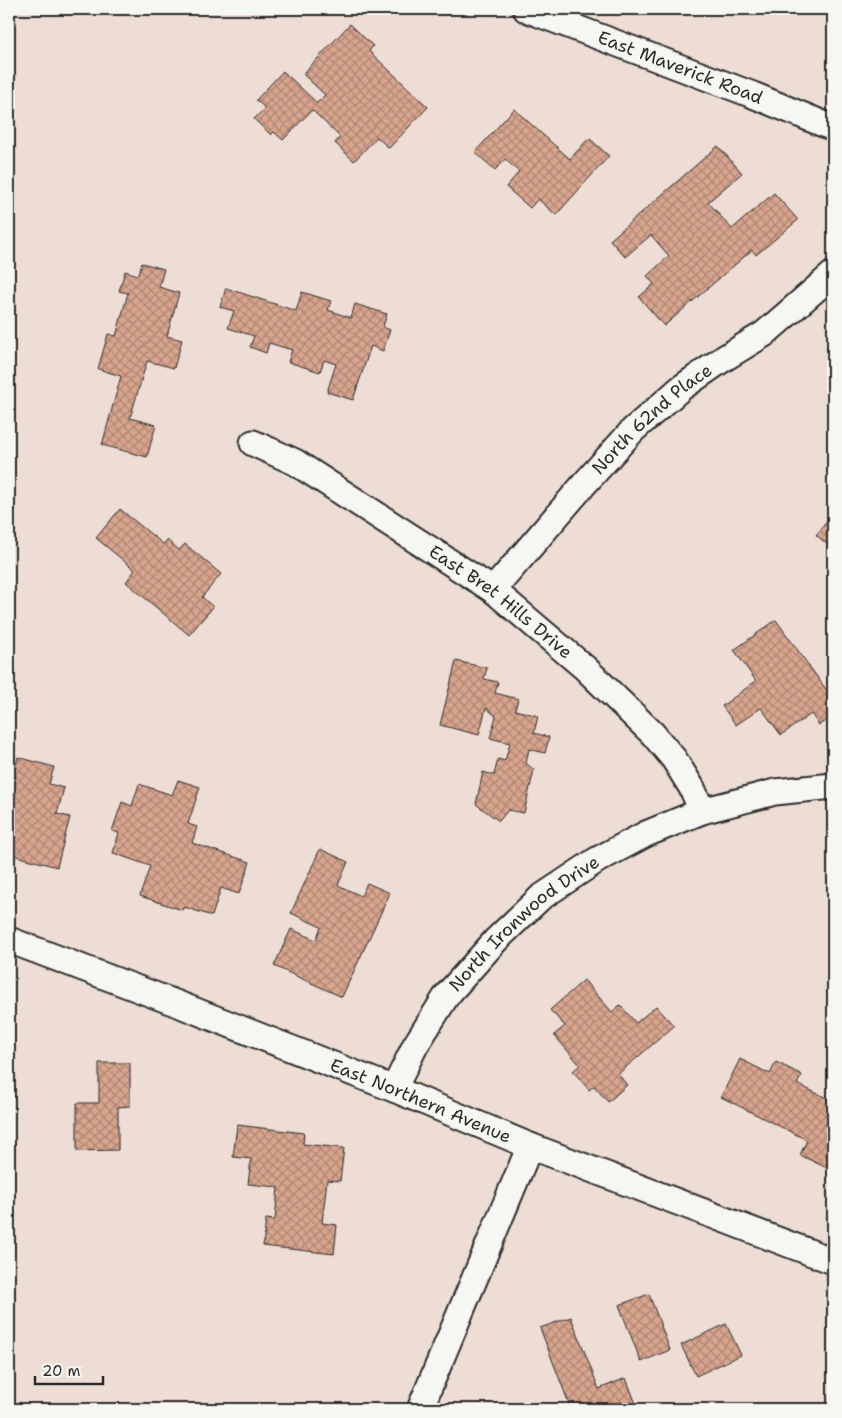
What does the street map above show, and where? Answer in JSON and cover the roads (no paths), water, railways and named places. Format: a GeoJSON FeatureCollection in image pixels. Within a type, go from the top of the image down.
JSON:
{"type":"FeatureCollection","features":[{"type":"Feature","properties":{"kind":"street","name":"East Maverick Road"},"geometry":{"type":"LineString","coordinates":[[526,9],[753,95],[833,128]]}},
{"type":"Feature","properties":{"kind":"street","name":"North 62nd Place"},"geometry":{"type":"LineString","coordinates":[[493,590],[633,430],[681,388],[764,334],[833,274]]}},
{"type":"Feature","properties":{"kind":"street","name":"East Bret Hills Drive"},"geometry":{"type":"LineString","coordinates":[[253,443],[295,462],[493,590],[585,668],[653,734],[674,759],[692,788],[702,811]]}},
{"type":"Feature","properties":{"kind":"street","name":"North Ironwood Drive"},"geometry":{"type":"LineString","coordinates":[[394,1089],[414,1046],[447,995],[496,940],[540,898],[597,860],[646,834],[702,811],[775,792],[833,786]]}},
{"type":"Feature","properties":{"kind":"street","name":"East Northern Avenue"},"geometry":{"type":"LineString","coordinates":[[9,940],[394,1089],[530,1146],[833,1261]]}},
{"type":"Feature","properties":{"kind":"street"},"geometry":{"type":"LineString","coordinates":[[420,1409],[530,1146]]}}]}
